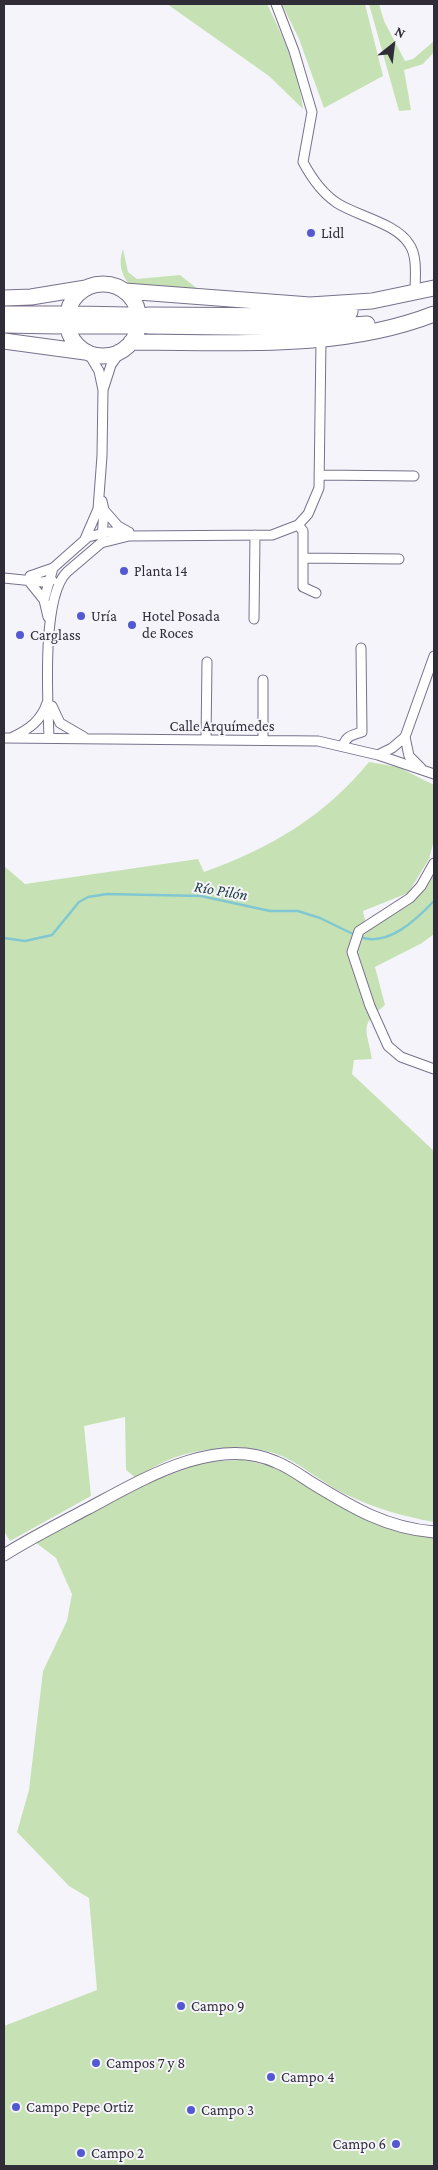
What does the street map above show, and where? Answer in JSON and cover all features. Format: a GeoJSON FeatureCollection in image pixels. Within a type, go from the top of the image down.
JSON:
{"type":"FeatureCollection","features":[{"type":"Feature","properties":{"kind":"highway"},"geometry":{"type":"LineString","coordinates":[[87,353],[70,336],[66,319],[72,302],[77,295],[94,284],[107,284],[125,291],[310,305],[372,301],[434,288]]}},
{"type":"Feature","properties":{"kind":"highway"},"geometry":{"type":"LineString","coordinates":[[4,298],[31,297],[88,288]]}},
{"type":"Feature","properties":{"kind":"highway"},"geometry":{"type":"LineString","coordinates":[[4,341],[110,356],[126,347],[138,329],[139,318],[136,305],[125,291]]}},
{"type":"Feature","properties":{"kind":"highway"},"geometry":{"type":"LineString","coordinates":[[434,294],[373,310],[308,316],[148,321],[307,328],[372,323],[434,308]]}},
{"type":"Feature","properties":{"kind":"highway"},"geometry":{"type":"LineString","coordinates":[[4,314],[59,320],[4,325]]}},
{"type":"Feature","properties":{"kind":"highway"},"geometry":{"type":"LineString","coordinates":[[126,347],[321,340],[384,330],[434,314]]}},
{"type":"Feature","properties":{"kind":"highway"},"geometry":{"type":"LineString","coordinates":[[77,320],[128,321]]}},
{"type":"Feature","properties":{"kind":"street"},"geometry":{"type":"LineString","coordinates":[[276,4],[297,58],[312,112],[303,162],[325,193],[337,203],[399,233],[410,244],[414,256],[415,293]]}},
{"type":"Feature","properties":{"kind":"street"},"geometry":{"type":"LineString","coordinates":[[85,540],[103,533],[272,535],[298,525],[308,514],[319,488],[321,340]]}},
{"type":"Feature","properties":{"kind":"street"},"geometry":{"type":"LineString","coordinates":[[103,390],[111,365],[126,347]]}},
{"type":"Feature","properties":{"kind":"street"},"geometry":{"type":"LineString","coordinates":[[87,353],[99,370],[103,390],[100,496],[105,542]]}},
{"type":"Feature","properties":{"kind":"street"},"geometry":{"type":"LineString","coordinates":[[319,475],[414,476]]}},
{"type":"Feature","properties":{"kind":"street"},"geometry":{"type":"LineString","coordinates":[[101,510],[118,526],[133,533]]}},
{"type":"Feature","properties":{"kind":"street"},"geometry":{"type":"LineString","coordinates":[[26,578],[54,568],[85,540],[101,510]]}},
{"type":"Feature","properties":{"kind":"street"},"geometry":{"type":"LineString","coordinates":[[298,525],[303,531],[303,587],[316,592]]}},
{"type":"Feature","properties":{"kind":"street"},"geometry":{"type":"LineString","coordinates":[[4,578],[49,580],[62,577],[105,542],[133,533]]}},
{"type":"Feature","properties":{"kind":"street"},"geometry":{"type":"LineString","coordinates":[[254,620],[255,535]]}},
{"type":"Feature","properties":{"kind":"street"},"geometry":{"type":"LineString","coordinates":[[303,558],[399,559]]}},
{"type":"Feature","properties":{"kind":"street"},"geometry":{"type":"LineString","coordinates":[[44,600],[54,568]]}},
{"type":"Feature","properties":{"kind":"street"},"geometry":{"type":"LineString","coordinates":[[49,738],[49,620],[62,577]]}},
{"type":"Feature","properties":{"kind":"street"},"geometry":{"type":"LineString","coordinates":[[26,578],[44,600],[49,620]]}},
{"type":"Feature","properties":{"kind":"street"},"geometry":{"type":"LineString","coordinates":[[49,580],[52,586],[52,608]]}},
{"type":"Feature","properties":{"kind":"street"},"geometry":{"type":"LineString","coordinates":[[343,746],[344,740],[350,735],[362,732],[361,648]]}},
{"type":"Feature","properties":{"kind":"street"},"geometry":{"type":"LineString","coordinates":[[378,755],[392,748],[405,737],[434,656]]}},
{"type":"Feature","properties":{"kind":"street"},"geometry":{"type":"LineString","coordinates":[[206,740],[207,662]]}},
{"type":"Feature","properties":{"kind":"street"},"geometry":{"type":"LineString","coordinates":[[263,680],[263,740]]}},
{"type":"Feature","properties":{"kind":"street"},"geometry":{"type":"LineString","coordinates":[[7,738],[26,731],[38,721],[49,698]]}},
{"type":"Feature","properties":{"kind":"street"},"geometry":{"type":"LineString","coordinates":[[49,698],[60,723],[76,734],[91,739]]}},
{"type":"Feature","properties":{"kind":"street"},"geometry":{"type":"LineString","coordinates":[[405,737],[409,756],[425,773]]}},
{"type":"Feature","properties":{"kind":"street","name":"Calle Arquímedes"},"geometry":{"type":"LineString","coordinates":[[7,738],[318,741],[378,755],[425,773],[434,774]]}},
{"type":"Feature","properties":{"kind":"street"},"geometry":{"type":"LineString","coordinates":[[434,863],[421,886],[410,898],[359,931],[353,943],[352,952],[370,1006],[388,1046],[401,1057],[434,1070]]}},
{"type":"Feature","properties":{"kind":"street"},"geometry":{"type":"LineString","coordinates":[[4,1555],[154,1474],[204,1457],[246,1454],[276,1461],[352,1508],[388,1524],[434,1532]]}},
{"type":"Feature","properties":{"kind":"green space"},"geometry":{"type":"Polygon","coordinates":[[[167,4],[267,4],[290,55],[303,109],[269,76],[167,4]]]}},
{"type":"Feature","properties":{"kind":"green space"},"geometry":{"type":"Polygon","coordinates":[[[282,4],[365,4],[383,76],[324,108],[299,39],[282,4]]]}},
{"type":"Feature","properties":{"kind":"green space"},"geometry":{"type":"Polygon","coordinates":[[[369,4],[379,4],[384,21],[405,61],[413,59],[434,41],[434,52],[423,64],[404,70],[411,110],[399,111],[369,4]]]}},
{"type":"Feature","properties":{"kind":"green space"},"geometry":{"type":"Polygon","coordinates":[[[123,249],[128,272],[137,279],[180,275],[199,290],[130,286],[121,268],[123,249]]]}},
{"type":"Feature","properties":{"kind":"green space"},"geometry":{"type":"Polygon","coordinates":[[[369,762],[398,767],[434,785],[434,840],[429,859],[408,893],[363,911],[366,925],[411,898],[434,863],[434,934],[422,943],[375,967],[385,1005],[371,1018],[366,1029],[372,1059],[354,1060],[352,1074],[434,1151],[434,1522],[399,1514],[365,1503],[334,1488],[292,1461],[274,1453],[250,1448],[212,1449],[187,1454],[155,1466],[135,1477],[126,1470],[125,1417],[84,1426],[91,1496],[10,1541],[4,1531],[4,866],[25,884],[198,859],[204,872],[228,863],[294,829],[334,799],[369,762]]]}},
{"type":"Feature","properties":{"kind":"green space"},"geometry":{"type":"Polygon","coordinates":[[[242,1460],[267,1466],[291,1476],[383,1527],[407,1534],[434,1536],[434,2166],[4,2166],[4,2026],[97,1990],[89,1898],[69,1886],[17,1832],[29,1790],[43,1671],[67,1621],[72,1594],[56,1558],[35,1542],[151,1482],[204,1462],[242,1460]]]}},
{"type":"Feature","properties":{"kind":"waterway","name":"Río Pilón"},"geometry":{"type":"LineString","coordinates":[[4,938],[25,941],[52,935],[79,902],[88,897],[107,894],[201,896],[270,911],[298,911],[320,918],[355,935]]}},
{"type":"Feature","properties":{"kind":"waterway","name":"Río Pilón"},"geometry":{"type":"LineString","coordinates":[[360,937],[370,939],[391,935],[419,916],[434,901]]}},
{"type":"Feature","properties":{"kind":"place","name":"Lidl"},"geometry":{"type":"Point","coordinates":[311,233]}},
{"type":"Feature","properties":{"kind":"place","name":"Planta 14"},"geometry":{"type":"Point","coordinates":[124,571]}},
{"type":"Feature","properties":{"kind":"place","name":"Uría"},"geometry":{"type":"Point","coordinates":[81,616]}},
{"type":"Feature","properties":{"kind":"place","name":"Hotel Posada de Roces"},"geometry":{"type":"Point","coordinates":[132,625]}},
{"type":"Feature","properties":{"kind":"place","name":"Carglass"},"geometry":{"type":"Point","coordinates":[20,635]}},
{"type":"Feature","properties":{"kind":"place","name":"Campo 9"},"geometry":{"type":"Point","coordinates":[181,2006]}},
{"type":"Feature","properties":{"kind":"place","name":"Campos 7 y 8"},"geometry":{"type":"Point","coordinates":[96,2063]}},
{"type":"Feature","properties":{"kind":"place","name":"Campo 4"},"geometry":{"type":"Point","coordinates":[271,2077]}},
{"type":"Feature","properties":{"kind":"place","name":"Campo Pepe Ortiz"},"geometry":{"type":"Point","coordinates":[16,2107]}},
{"type":"Feature","properties":{"kind":"place","name":"Campo 3"},"geometry":{"type":"Point","coordinates":[191,2110]}},
{"type":"Feature","properties":{"kind":"place","name":"Campo 6"},"geometry":{"type":"Point","coordinates":[396,2144]}},
{"type":"Feature","properties":{"kind":"place","name":"Campo 2"},"geometry":{"type":"Point","coordinates":[81,2153]}}]}
